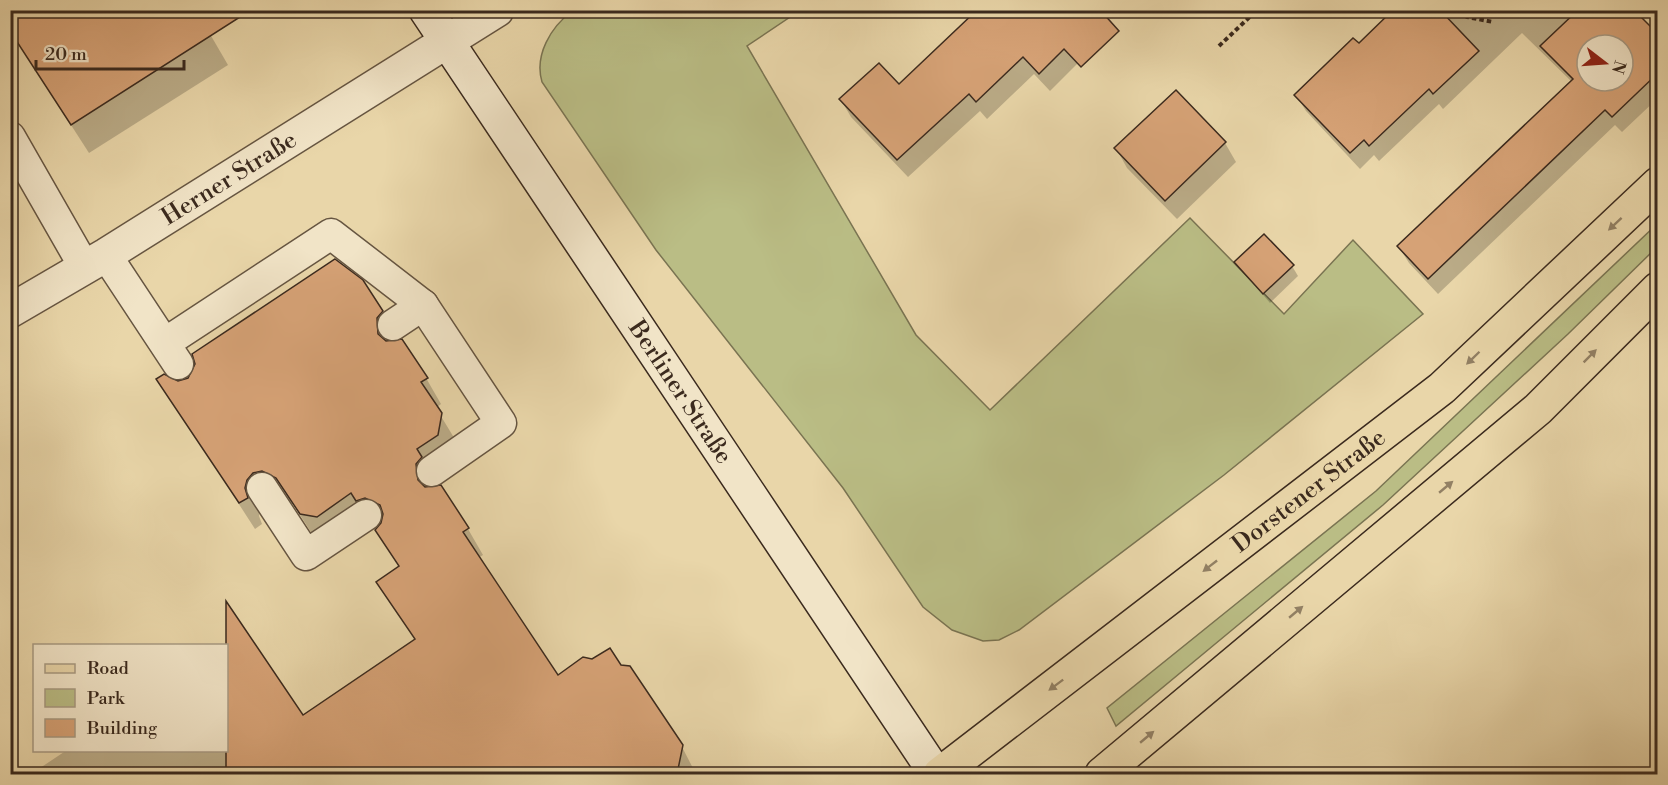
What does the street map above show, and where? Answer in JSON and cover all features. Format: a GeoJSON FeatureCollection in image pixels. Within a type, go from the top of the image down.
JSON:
{"type":"FeatureCollection","features":[{"type":"Feature","properties":{"kind":"main road","name":"Berliner Straße"},"geometry":{"type":"LineString","coordinates":[[426,10],[938,774]]}},
{"type":"Feature","properties":{"kind":"main road","name":"Herner Straße"},"geometry":{"type":"LineString","coordinates":[[10,311],[96,261],[497,10]]}},
{"type":"Feature","properties":{"kind":"main road","name":"Dorstener Straße"},"geometry":{"type":"LineString","coordinates":[[938,774],[1442,388],[1658,184]]}},
{"type":"Feature","properties":{"kind":"main road"},"geometry":{"type":"LineString","coordinates":[[1102,774],[1538,409],[1658,289]]}},
{"type":"Feature","properties":{"kind":"lane"},"geometry":{"type":"LineString","coordinates":[[10,137],[96,261],[172,353],[331,234],[423,305],[501,423],[432,471]]}},
{"type":"Feature","properties":{"kind":"lane"},"geometry":{"type":"LineString","coordinates":[[393,325],[423,305]]}},
{"type":"Feature","properties":{"kind":"lane"},"geometry":{"type":"LineString","coordinates":[[262,488],[306,555],[366,515]]}},
{"type":"Feature","properties":{"kind":"path"},"geometry":{"type":"LineString","coordinates":[[1219,46],[1257,10]]}},
{"type":"Feature","properties":{"kind":"path"},"geometry":{"type":"LineString","coordinates":[[1460,10],[1467,17],[1493,22]]}},
{"type":"Feature","properties":{"kind":"green space"},"geometry":{"type":"Polygon","coordinates":[[[572,11],[799,11],[747,46],[916,335],[990,410],[1190,218],[1284,314],[1353,240],[1423,314],[1224,475],[1019,630],[999,640],[983,641],[952,630],[923,607],[843,488],[656,250],[542,82],[540,62],[546,42],[557,25],[572,11]]]}},
{"type":"Feature","properties":{"kind":"green space"},"geometry":{"type":"Polygon","coordinates":[[[1657,224],[1657,247],[1568,334],[1383,505],[1116,726],[1107,708],[1376,491],[1657,224]]]}},
{"type":"Feature","properties":{"kind":"building"},"geometry":{"type":"Polygon","coordinates":[[[10,10],[251,10],[71,125],[10,31],[10,10]]]}},
{"type":"Feature","properties":{"kind":"building"},"geometry":{"type":"Polygon","coordinates":[[[977,10],[1104,10],[1102,12],[1119,31],[1081,67],[1064,49],[1039,74],[1023,57],[976,102],[969,94],[897,160],[839,99],[879,63],[899,84],[977,10]]]}},
{"type":"Feature","properties":{"kind":"building"},"geometry":{"type":"Polygon","coordinates":[[[1393,10],[1440,10],[1479,51],[1433,94],[1429,89],[1369,146],[1364,140],[1350,153],[1294,95],[1353,38],[1359,43],[1393,10]]]}},
{"type":"Feature","properties":{"kind":"building"},"geometry":{"type":"Polygon","coordinates":[[[1578,10],[1634,10],[1658,34],[1658,73],[1612,117],[1605,110],[1428,279],[1397,246],[1573,79],[1540,46],[1578,10]]]}},
{"type":"Feature","properties":{"kind":"building"},"geometry":{"type":"Polygon","coordinates":[[[1176,90],[1226,142],[1165,201],[1114,148],[1176,90]]]}},
{"type":"Feature","properties":{"kind":"building"},"geometry":{"type":"Polygon","coordinates":[[[1264,234],[1294,265],[1263,294],[1234,262],[1264,234]]]}},
{"type":"Feature","properties":{"kind":"building"},"geometry":{"type":"Polygon","coordinates":[[[335,259],[363,280],[383,311],[377,318],[378,334],[386,341],[402,339],[428,378],[421,382],[442,413],[438,435],[417,449],[422,457],[416,464],[418,480],[425,487],[441,485],[469,528],[463,532],[558,675],[583,657],[592,659],[610,648],[621,665],[630,666],[683,745],[677,774],[226,774],[228,644],[226,644],[226,601],[303,715],[415,639],[376,582],[399,566],[375,530],[381,523],[383,514],[380,505],[365,498],[356,501],[351,493],[317,517],[300,514],[276,478],[262,471],[253,473],[247,480],[245,488],[248,498],[239,503],[156,379],[164,374],[178,381],[188,378],[195,364],[192,354],[335,259]]]}}]}
